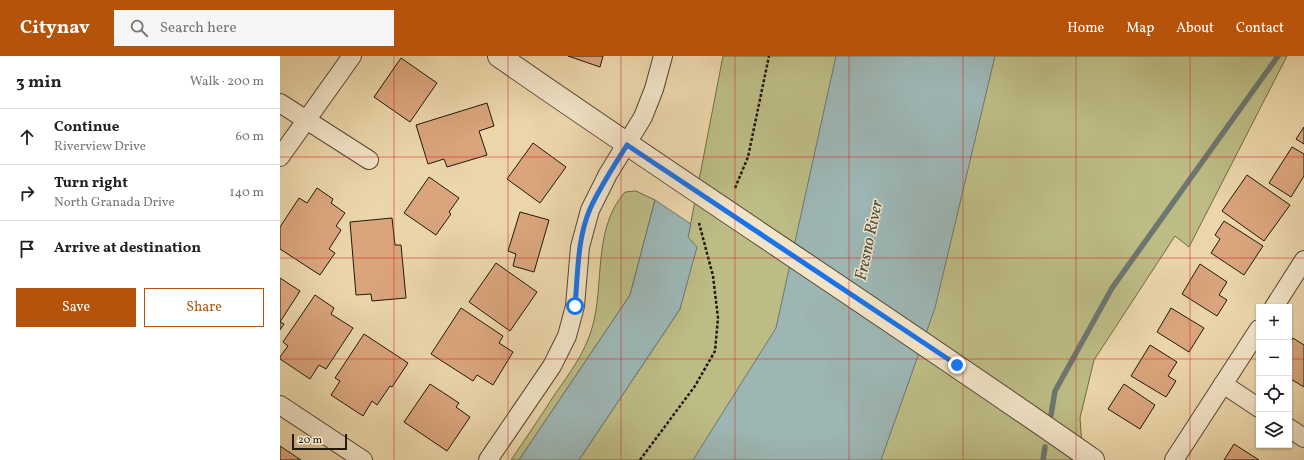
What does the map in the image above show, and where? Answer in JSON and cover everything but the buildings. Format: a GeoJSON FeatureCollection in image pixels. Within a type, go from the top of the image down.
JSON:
{"type":"FeatureCollection","features":[{"type":"Feature","properties":{"kind":"street"},"geometry":{"type":"LineString","coordinates":[[280,157],[305,119],[352,56]]}},
{"type":"Feature","properties":{"kind":"street"},"geometry":{"type":"LineString","coordinates":[[499,56],[627,145],[957,365],[1093,460]]}},
{"type":"Feature","properties":{"kind":"street"},"geometry":{"type":"LineString","coordinates":[[488,460],[552,366],[568,336],[575,306],[580,247],[590,210],[608,174],[627,145],[643,116],[654,89],[663,56]]}},
{"type":"Feature","properties":{"kind":"street"},"geometry":{"type":"LineString","coordinates":[[280,103],[369,160]]}},
{"type":"Feature","properties":{"kind":"street"},"geometry":{"type":"LineString","coordinates":[[1276,304],[1304,260]]}},
{"type":"Feature","properties":{"kind":"street"},"geometry":{"type":"LineString","coordinates":[[1174,460],[1256,334]]}},
{"type":"Feature","properties":{"kind":"street"},"geometry":{"type":"LineString","coordinates":[[1223,384],[1256,406]]}},
{"type":"Feature","properties":{"kind":"street"},"geometry":{"type":"LineString","coordinates":[[280,405],[363,460]]}},
{"type":"Feature","properties":{"kind":"street"},"geometry":{"type":"LineString","coordinates":[[1292,430],[1304,438]]}},
{"type":"Feature","properties":{"kind":"path"},"geometry":{"type":"LineString","coordinates":[[735,188],[748,156],[769,56]]}},
{"type":"Feature","properties":{"kind":"path"},"geometry":{"type":"LineString","coordinates":[[640,460],[695,386],[715,351],[718,318],[713,276],[699,223]]}},
{"type":"Feature","properties":{"kind":"shaded area"},"geometry":{"type":"Polygon","coordinates":[[[723,56],[1287,56],[1189,247],[1175,236],[1094,360],[1080,418],[1083,460],[579,460],[680,309],[688,237],[723,56]]]}},
{"type":"Feature","properties":{"kind":"shaded area"},"geometry":{"type":"Polygon","coordinates":[[[636,191],[655,200],[630,295],[519,460],[511,460],[581,355],[589,337],[596,311],[603,240],[608,223],[615,207],[625,192],[636,191]]]}},
{"type":"Feature","properties":{"kind":"water","name":"Fresno River"},"geometry":{"type":"Polygon","coordinates":[[[836,56],[995,56],[935,308],[881,460],[693,460],[776,328],[836,56]]]}},
{"type":"Feature","properties":{"kind":"water"},"geometry":{"type":"Polygon","coordinates":[[[655,200],[691,224],[688,237],[697,247],[680,309],[579,460],[519,460],[630,295],[655,200]]]}},
{"type":"Feature","properties":{"kind":"waterway"},"geometry":{"type":"LineString","coordinates":[[1051,415],[1055,391],[1112,288],[1278,56]]}},
{"type":"Feature","properties":{"kind":"waterway"},"geometry":{"type":"LineString","coordinates":[[1043,460],[1045,447]]}},
{"type":"Feature","properties":{"kind":"route"},"geometry":{"type":"LineString","coordinates":[[575,306],[580,247],[590,210],[608,174],[627,145],[957,365]]}}]}
